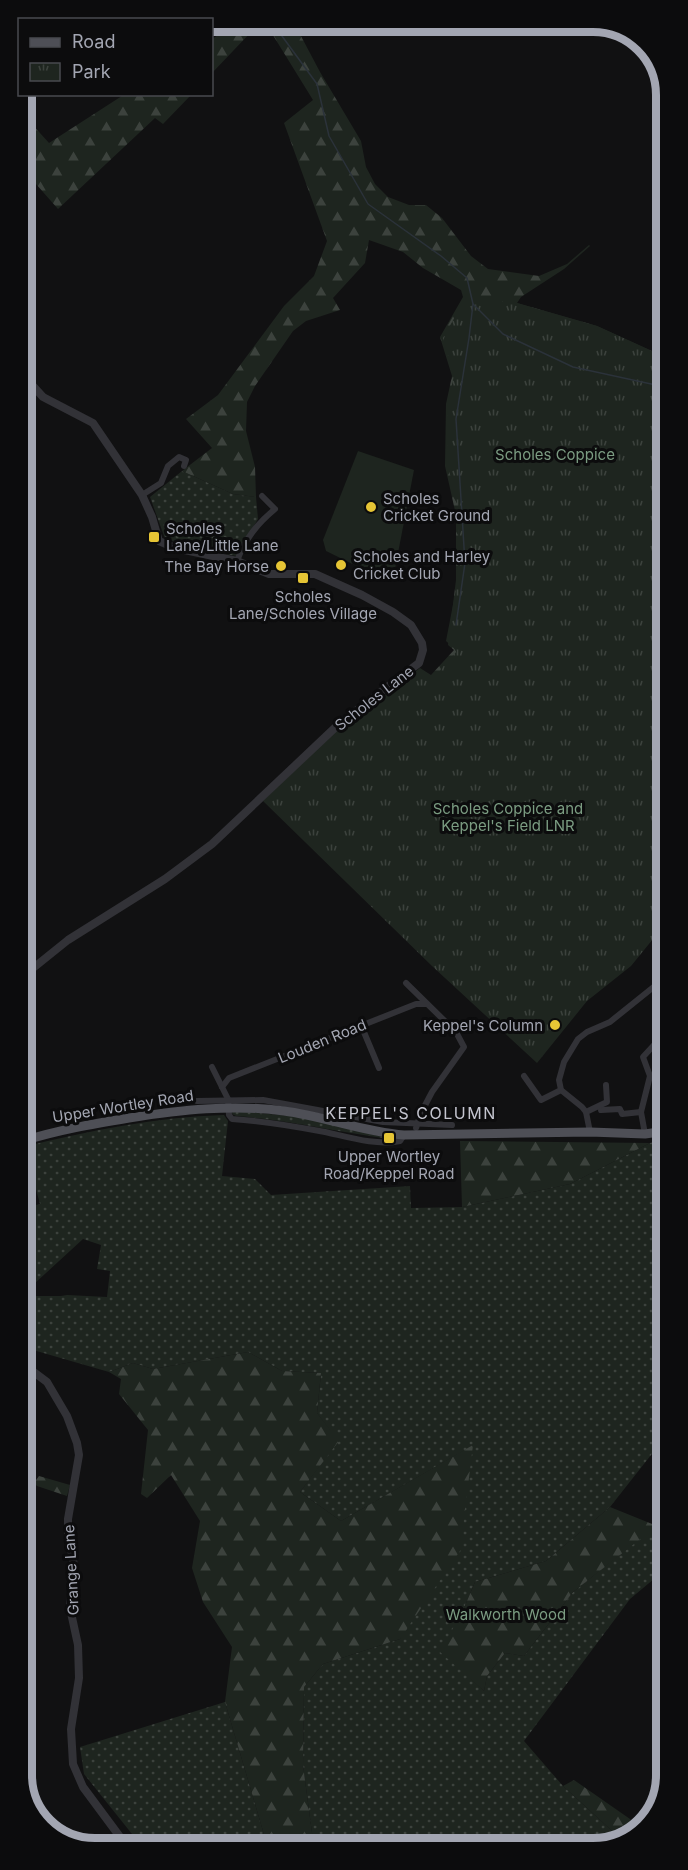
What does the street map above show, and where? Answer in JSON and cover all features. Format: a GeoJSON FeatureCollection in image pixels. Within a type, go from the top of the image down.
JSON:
{"type":"FeatureCollection","features":[{"type":"Feature","properties":{"kind":"main road","name":"Upper Wortley Road"},"geometry":{"type":"LineString","coordinates":[[32,1138],[76,1126],[229,1104],[286,1111],[385,1133],[409,1135],[656,1132]]}},
{"type":"Feature","properties":{"kind":"street","name":"Scholes Lane"},"geometry":{"type":"LineString","coordinates":[[32,385],[43,397],[93,423],[142,495],[159,541],[175,548],[237,561],[273,575],[315,574],[388,609],[411,626],[422,641],[423,651],[419,663],[340,723],[212,844],[158,884],[68,940],[32,969]]}},
{"type":"Feature","properties":{"kind":"street"},"geometry":{"type":"LineString","coordinates":[[142,495],[161,483],[168,466],[179,457],[186,460],[184,466]]}},
{"type":"Feature","properties":{"kind":"street"},"geometry":{"type":"LineString","coordinates":[[237,561],[244,543],[259,523],[275,509],[262,496]]}},
{"type":"Feature","properties":{"kind":"street"},"geometry":{"type":"LineString","coordinates":[[406,983],[456,1032],[465,1047],[432,1092],[418,1124],[409,1135]]}},
{"type":"Feature","properties":{"kind":"street"},"geometry":{"type":"LineString","coordinates":[[590,1132],[586,1112],[577,1101],[561,1090],[560,1072],[568,1053],[586,1032],[609,1022],[656,985]]}},
{"type":"Feature","properties":{"kind":"street","name":"Louden Road"},"geometry":{"type":"LineString","coordinates":[[222,1087],[229,1078],[416,1004],[427,1004]]}},
{"type":"Feature","properties":{"kind":"street"},"geometry":{"type":"LineString","coordinates":[[361,1025],[379,1068]]}},
{"type":"Feature","properties":{"kind":"street"},"geometry":{"type":"LineString","coordinates":[[645,1134],[641,1112],[650,1076],[643,1060],[644,1054],[656,1042]]}},
{"type":"Feature","properties":{"kind":"street"},"geometry":{"type":"LineString","coordinates":[[212,1067],[229,1104]]}},
{"type":"Feature","properties":{"kind":"street"},"geometry":{"type":"LineString","coordinates":[[650,1076],[656,1075]]}},
{"type":"Feature","properties":{"kind":"street"},"geometry":{"type":"LineString","coordinates":[[524,1076],[541,1100],[561,1090]]}},
{"type":"Feature","properties":{"kind":"street"},"geometry":{"type":"LineString","coordinates":[[586,1112],[606,1101],[606,1085]]}},
{"type":"Feature","properties":{"kind":"street","name":"Upper Wortley Road"},"geometry":{"type":"LineString","coordinates":[[197,1101],[229,1104],[286,1103],[346,1117],[452,1125]]}},
{"type":"Feature","properties":{"kind":"street"},"geometry":{"type":"LineString","coordinates":[[601,1110],[620,1109],[622,1114],[641,1112]]}},
{"type":"Feature","properties":{"kind":"street","name":"Grange Lane"},"geometry":{"type":"LineString","coordinates":[[32,1371],[47,1382],[67,1416],[79,1455],[68,1526],[74,1565],[70,1608],[78,1645],[79,1678],[71,1729],[73,1764],[83,1787],[121,1838]]}},
{"type":"Feature","properties":{"kind":"green space","name":"Scholes Coppice"},"geometry":{"type":"Polygon","coordinates":[[[222,32],[251,32],[213,72],[213,38],[222,32]]]}},
{"type":"Feature","properties":{"kind":"green space","name":"Scholes Coppice"},"geometry":{"type":"Polygon","coordinates":[[[271,32],[299,32],[361,141],[366,167],[375,184],[388,197],[409,205],[426,205],[442,218],[471,256],[488,269],[539,276],[567,264],[589,245],[564,269],[521,297],[517,303],[597,326],[656,353],[656,370],[434,693],[346,725],[420,668],[431,675],[454,650],[448,645],[456,580],[456,515],[445,466],[446,404],[452,376],[440,337],[463,297],[461,290],[423,268],[403,252],[369,240],[365,263],[333,298],[340,310],[306,321],[293,331],[255,386],[247,402],[246,431],[255,467],[256,497],[233,494],[182,471],[212,448],[186,419],[218,395],[284,306],[314,276],[327,241],[284,123],[313,100],[271,32]]]}},
{"type":"Feature","properties":{"kind":"green space"},"geometry":{"type":"Polygon","coordinates":[[[122,96],[190,96],[163,124],[155,118],[58,209],[32,179],[32,124],[49,143],[122,96]]]}},
{"type":"Feature","properties":{"kind":"green space","name":"Scholes Coppice and Keppel's Field LNR"},"geometry":{"type":"Polygon","coordinates":[[[465,299],[517,303],[597,326],[656,353],[656,935],[631,966],[587,1001],[537,1063],[432,966],[263,801],[334,733],[421,671],[433,678],[457,651],[446,641],[458,579],[459,512],[448,466],[448,404],[454,375],[443,338],[465,299]]]}},
{"type":"Feature","properties":{"kind":"green space","name":"Scholes Cricket Ground"},"geometry":{"type":"Polygon","coordinates":[[[358,451],[414,470],[394,574],[383,579],[326,551],[323,540],[358,451]]]}},
{"type":"Feature","properties":{"kind":"green space"},"geometry":{"type":"Polygon","coordinates":[[[182,471],[233,494],[256,497],[258,519],[236,556],[179,545],[164,536],[150,497],[182,471]]]}},
{"type":"Feature","properties":{"kind":"green space"},"geometry":{"type":"Polygon","coordinates":[[[233,1111],[303,1117],[390,1139],[275,1120],[236,1116],[232,1114],[233,1111]]]}},
{"type":"Feature","properties":{"kind":"green space"},"geometry":{"type":"Polygon","coordinates":[[[224,1115],[228,1121],[222,1176],[255,1179],[271,1195],[410,1186],[411,1208],[462,1207],[570,1184],[656,1142],[656,1449],[610,1507],[546,1561],[475,1582],[464,1608],[469,1677],[484,1691],[487,1676],[505,1653],[524,1656],[573,1592],[648,1532],[656,1536],[656,1577],[630,1599],[524,1741],[563,1786],[616,1835],[602,1838],[313,1838],[303,1765],[304,1687],[323,1664],[400,1639],[472,1446],[341,1521],[300,1492],[338,1441],[317,1413],[321,1373],[282,1371],[248,1352],[153,1369],[133,1363],[109,1372],[33,1350],[32,1296],[107,1297],[110,1271],[97,1269],[101,1245],[83,1239],[32,1284],[32,1206],[40,1204],[32,1178],[32,1145],[123,1126],[224,1115]]]}},
{"type":"Feature","properties":{"kind":"green space"},"geometry":{"type":"Polygon","coordinates":[[[460,1141],[650,1143],[570,1184],[462,1207],[460,1141]]]}},
{"type":"Feature","properties":{"kind":"green space"},"geometry":{"type":"Polygon","coordinates":[[[248,1352],[282,1371],[321,1373],[317,1413],[339,1441],[300,1492],[341,1521],[473,1445],[460,1551],[400,1639],[323,1664],[304,1687],[303,1765],[313,1838],[265,1838],[225,1702],[232,1647],[203,1602],[192,1568],[200,1521],[171,1475],[147,1498],[141,1494],[148,1430],[119,1394],[121,1379],[109,1372],[133,1363],[153,1369],[248,1352]]]}},
{"type":"Feature","properties":{"kind":"green space"},"geometry":{"type":"Polygon","coordinates":[[[39,1476],[70,1485],[67,1496],[37,1486],[34,1483],[39,1476]]]}},
{"type":"Feature","properties":{"kind":"green space","name":"Walkworth Wood"},"geometry":{"type":"Polygon","coordinates":[[[610,1507],[656,1526],[656,1536],[648,1533],[573,1592],[524,1656],[505,1653],[487,1676],[484,1691],[440,1652],[475,1582],[546,1561],[610,1507]]]}},
{"type":"Feature","properties":{"kind":"green space"},"geometry":{"type":"Polygon","coordinates":[[[225,1702],[265,1838],[135,1838],[84,1774],[80,1747],[225,1702]]]}},
{"type":"Feature","properties":{"kind":"green space"},"geometry":{"type":"Polygon","coordinates":[[[574,1780],[634,1824],[616,1835],[563,1786],[574,1780]]]}},
{"type":"Feature","properties":{"kind":"waterway"},"geometry":{"type":"LineString","coordinates":[[279,32],[317,84],[329,136],[368,204],[441,256],[467,278],[473,304],[456,419],[465,563],[456,625]]}},
{"type":"Feature","properties":{"kind":"waterway"},"geometry":{"type":"LineString","coordinates":[[473,304],[503,334],[573,367],[656,385]]}},
{"type":"Feature","properties":{"kind":"place","name":"Scholes Cricket Ground"},"geometry":{"type":"Point","coordinates":[371,507]}},
{"type":"Feature","properties":{"kind":"place","name":"Scholes Lane/Little Lane"},"geometry":{"type":"Point","coordinates":[154,537]}},
{"type":"Feature","properties":{"kind":"place","name":"Scholes and Harley Cricket Club"},"geometry":{"type":"Point","coordinates":[341,565]}},
{"type":"Feature","properties":{"kind":"place","name":"The Bay Horse"},"geometry":{"type":"Point","coordinates":[281,566]}},
{"type":"Feature","properties":{"kind":"place","name":"Scholes Lane/Scholes Village"},"geometry":{"type":"Point","coordinates":[303,578]}},
{"type":"Feature","properties":{"kind":"place","name":"Keppel's Column"},"geometry":{"type":"Point","coordinates":[555,1025]}},
{"type":"Feature","properties":{"kind":"place","name":"Upper Wortley Road/Keppel Road"},"geometry":{"type":"Point","coordinates":[389,1138]}},
{"type":"Feature","properties":{"kind":"district","name":"KEPPEL'S COLUMN"},"geometry":{"type":"Point","coordinates":[411,1113]}}]}
